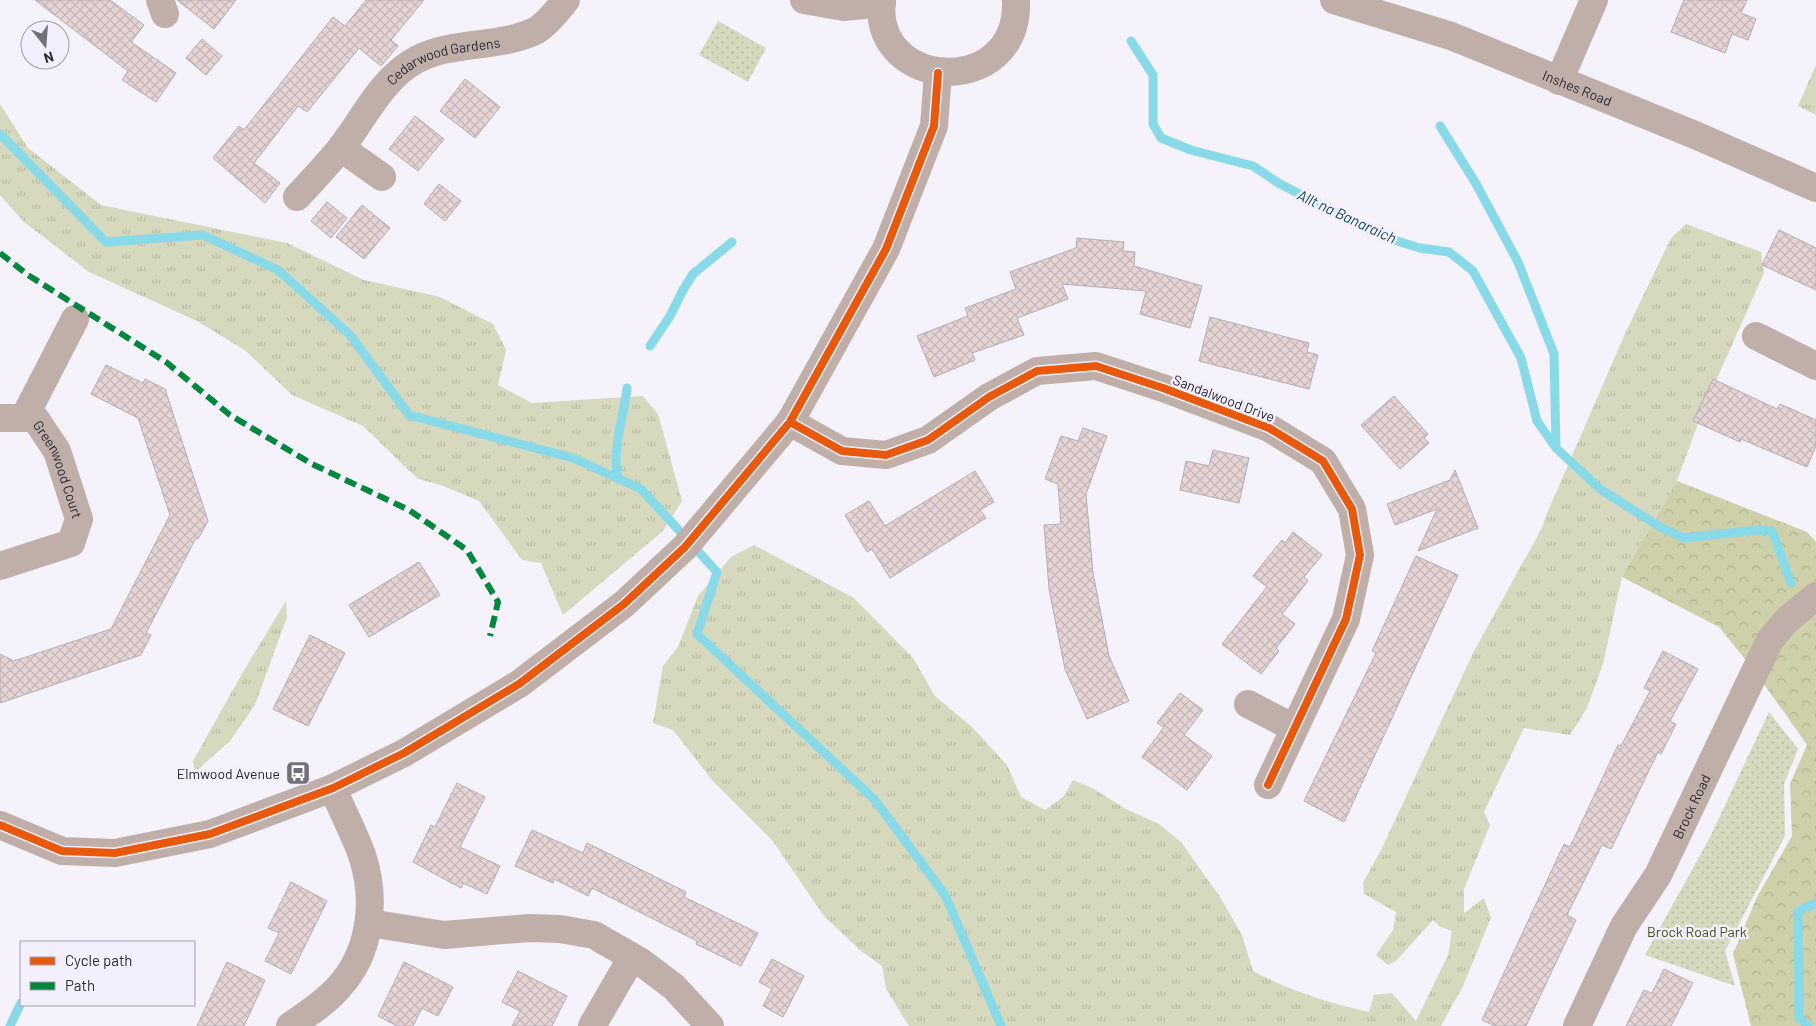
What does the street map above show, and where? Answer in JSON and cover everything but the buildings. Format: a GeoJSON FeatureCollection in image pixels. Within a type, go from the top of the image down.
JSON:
{"type":"FeatureCollection","features":[{"type":"Feature","properties":{"kind":"street","name":"Cedarwood Gardens"},"geometry":{"type":"LineString","coordinates":[[298,197],[341,148],[366,110],[395,76],[415,60],[440,50],[507,39],[538,29],[566,0]]}},
{"type":"Feature","properties":{"kind":"street"},"geometry":{"type":"LineString","coordinates":[[804,0],[844,6],[882,1],[884,22],[891,41],[904,56],[920,67],[938,72],[967,70],[981,66],[998,53],[1010,34],[1016,14],[1016,0]]}},
{"type":"Feature","properties":{"kind":"street","name":"Inshes Road"},"geometry":{"type":"LineString","coordinates":[[1334,0],[1451,36],[1695,135],[1816,188]]}},
{"type":"Feature","properties":{"kind":"street"},"geometry":{"type":"LineString","coordinates":[[1559,81],[1594,0]]}},
{"type":"Feature","properties":{"kind":"street"},"geometry":{"type":"LineString","coordinates":[[0,826],[62,851],[115,853],[210,834],[333,788],[404,753],[519,684],[624,604],[685,547],[790,422],[886,249],[934,126],[938,72]]}},
{"type":"Feature","properties":{"kind":"street"},"geometry":{"type":"LineString","coordinates":[[341,148],[382,177]]}},
{"type":"Feature","properties":{"kind":"street"},"geometry":{"type":"LineString","coordinates":[[12,418],[75,320]]}},
{"type":"Feature","properties":{"kind":"street"},"geometry":{"type":"LineString","coordinates":[[1756,336],[1816,366]]}},
{"type":"Feature","properties":{"kind":"street","name":"Sandalwood Drive"},"geometry":{"type":"LineString","coordinates":[[790,422],[842,451],[886,455],[928,440],[988,397],[1037,371],[1096,366],[1163,388],[1269,428],[1322,461],[1352,509],[1360,555],[1346,619],[1268,785]]}},
{"type":"Feature","properties":{"kind":"street","name":"Greenwood Court"},"geometry":{"type":"LineString","coordinates":[[0,566],[71,543],[79,519],[56,451],[35,418],[12,418]]}},
{"type":"Feature","properties":{"kind":"street","name":"Brock Road"},"geometry":{"type":"LineString","coordinates":[[1577,1026],[1624,926],[1658,875],[1770,640],[1787,620],[1816,596]]}},
{"type":"Feature","properties":{"kind":"street"},"geometry":{"type":"LineString","coordinates":[[1248,704],[1294,728]]}},
{"type":"Feature","properties":{"kind":"street"},"geometry":{"type":"LineString","coordinates":[[290,1026],[339,988],[362,951],[370,923],[370,891],[362,856],[333,788]]}},
{"type":"Feature","properties":{"kind":"street"},"geometry":{"type":"LineString","coordinates":[[370,923],[444,935],[529,928],[560,929],[594,936],[632,957],[674,987],[710,1026]]}},
{"type":"Feature","properties":{"kind":"street"},"geometry":{"type":"LineString","coordinates":[[592,1026],[632,957]]}},
{"type":"Feature","properties":{"kind":"green space"},"geometry":{"type":"Polygon","coordinates":[[[718,21],[766,48],[748,82],[699,55],[718,21]]]}},
{"type":"Feature","properties":{"kind":"green space"},"geometry":{"type":"Polygon","coordinates":[[[1816,65],[1816,115],[1798,106],[1816,65]]]}},
{"type":"Feature","properties":{"kind":"green space"},"geometry":{"type":"Polygon","coordinates":[[[0,104],[28,148],[101,205],[287,243],[364,280],[440,297],[493,324],[506,350],[498,385],[532,403],[643,396],[658,414],[682,501],[663,531],[563,615],[541,563],[522,560],[479,501],[441,485],[418,479],[363,426],[292,395],[246,351],[197,321],[89,272],[23,221],[0,195],[0,104]]]}},
{"type":"Feature","properties":{"kind":"green space"},"geometry":{"type":"Polygon","coordinates":[[[1686,224],[1761,252],[1764,273],[1703,410],[1677,481],[1622,577],[1603,664],[1587,708],[1570,735],[1524,728],[1484,812],[1490,825],[1464,889],[1464,913],[1484,898],[1491,918],[1463,986],[1441,1026],[909,1026],[886,989],[882,966],[861,951],[824,916],[772,840],[712,780],[673,730],[653,723],[663,666],[678,647],[698,596],[731,557],[754,545],[854,598],[913,658],[935,696],[972,727],[1007,765],[1021,797],[1045,810],[1064,796],[1073,780],[1094,789],[1124,808],[1159,824],[1181,842],[1220,897],[1242,935],[1253,971],[1281,985],[1310,996],[1369,1012],[1374,995],[1392,993],[1416,1021],[1448,955],[1452,931],[1439,926],[1433,920],[1396,961],[1388,965],[1376,955],[1393,930],[1396,912],[1364,894],[1363,883],[1382,848],[1473,653],[1543,526],[1624,336],[1671,238],[1686,224]]]}},
{"type":"Feature","properties":{"kind":"green space"},"geometry":{"type":"Polygon","coordinates":[[[1677,481],[1807,532],[1816,542],[1816,1026],[1751,1026],[1733,954],[1757,897],[1792,836],[1790,784],[1807,745],[1757,674],[1719,627],[1622,577],[1677,481]]]}},
{"type":"Feature","properties":{"kind":"green space"},"geometry":{"type":"Polygon","coordinates":[[[286,601],[287,617],[255,705],[230,741],[195,772],[193,761],[286,601]]]}},
{"type":"Feature","properties":{"kind":"green space","name":"Brock Road Park"},"geometry":{"type":"Polygon","coordinates":[[[1769,712],[1798,749],[1784,784],[1785,836],[1725,951],[1735,986],[1645,955],[1709,839],[1769,712]]]}},
{"type":"Feature","properties":{"kind":"waterway","name":"Allt na Banaraich"},"geometry":{"type":"LineString","coordinates":[[1131,41],[1153,75],[1153,124],[1161,138],[1191,150],[1253,166],[1280,184],[1384,237],[1420,248],[1449,252],[1473,271],[1521,358],[1537,421],[1556,448],[1600,489],[1660,527],[1684,538],[1757,530],[1772,531],[1791,583]]}},
{"type":"Feature","properties":{"kind":"waterway"},"geometry":{"type":"LineString","coordinates":[[1440,126],[1475,182],[1518,262],[1554,354],[1556,448]]}},
{"type":"Feature","properties":{"kind":"waterway"},"geometry":{"type":"LineString","coordinates":[[0,134],[106,242],[203,235],[278,270],[350,335],[409,415],[573,458],[641,489],[717,572],[697,634],[875,800],[945,895],[1001,1026]]}},
{"type":"Feature","properties":{"kind":"waterway"},"geometry":{"type":"LineString","coordinates":[[650,346],[670,316],[693,274],[732,242]]}},
{"type":"Feature","properties":{"kind":"waterway"},"geometry":{"type":"LineString","coordinates":[[618,479],[616,468],[617,445],[627,388]]}},
{"type":"Feature","properties":{"kind":"waterway","name":"Allt na Banaraich"},"geometry":{"type":"LineString","coordinates":[[1808,1026],[1799,1018],[1798,911],[1816,903]]}},
{"type":"Feature","properties":{"kind":"waterway"},"geometry":{"type":"LineString","coordinates":[[10,1026],[20,1005]]}},
{"type":"Feature","properties":{"kind":"marked path"},"geometry":{"type":"LineString","coordinates":[[0,253],[28,275],[166,362],[230,415],[312,464],[409,510],[467,550],[498,602],[490,636]]}},
{"type":"Feature","properties":{"kind":"cycle path"},"geometry":{"type":"LineString","coordinates":[[0,825],[62,851],[115,853],[210,834],[333,788],[404,753],[519,684],[624,604],[685,547],[790,422],[886,249],[934,126],[938,73]]}},
{"type":"Feature","properties":{"kind":"cycle path"},"geometry":{"type":"LineString","coordinates":[[790,422],[842,451],[886,455],[928,440],[989,397],[1037,371],[1096,366],[1163,388],[1269,428],[1323,461],[1352,509],[1360,555],[1346,619],[1268,785]]}},
{"type":"Feature","properties":{"kind":"place","name":"Elmwood Avenue"},"geometry":{"type":"Point","coordinates":[298,773]}}]}
